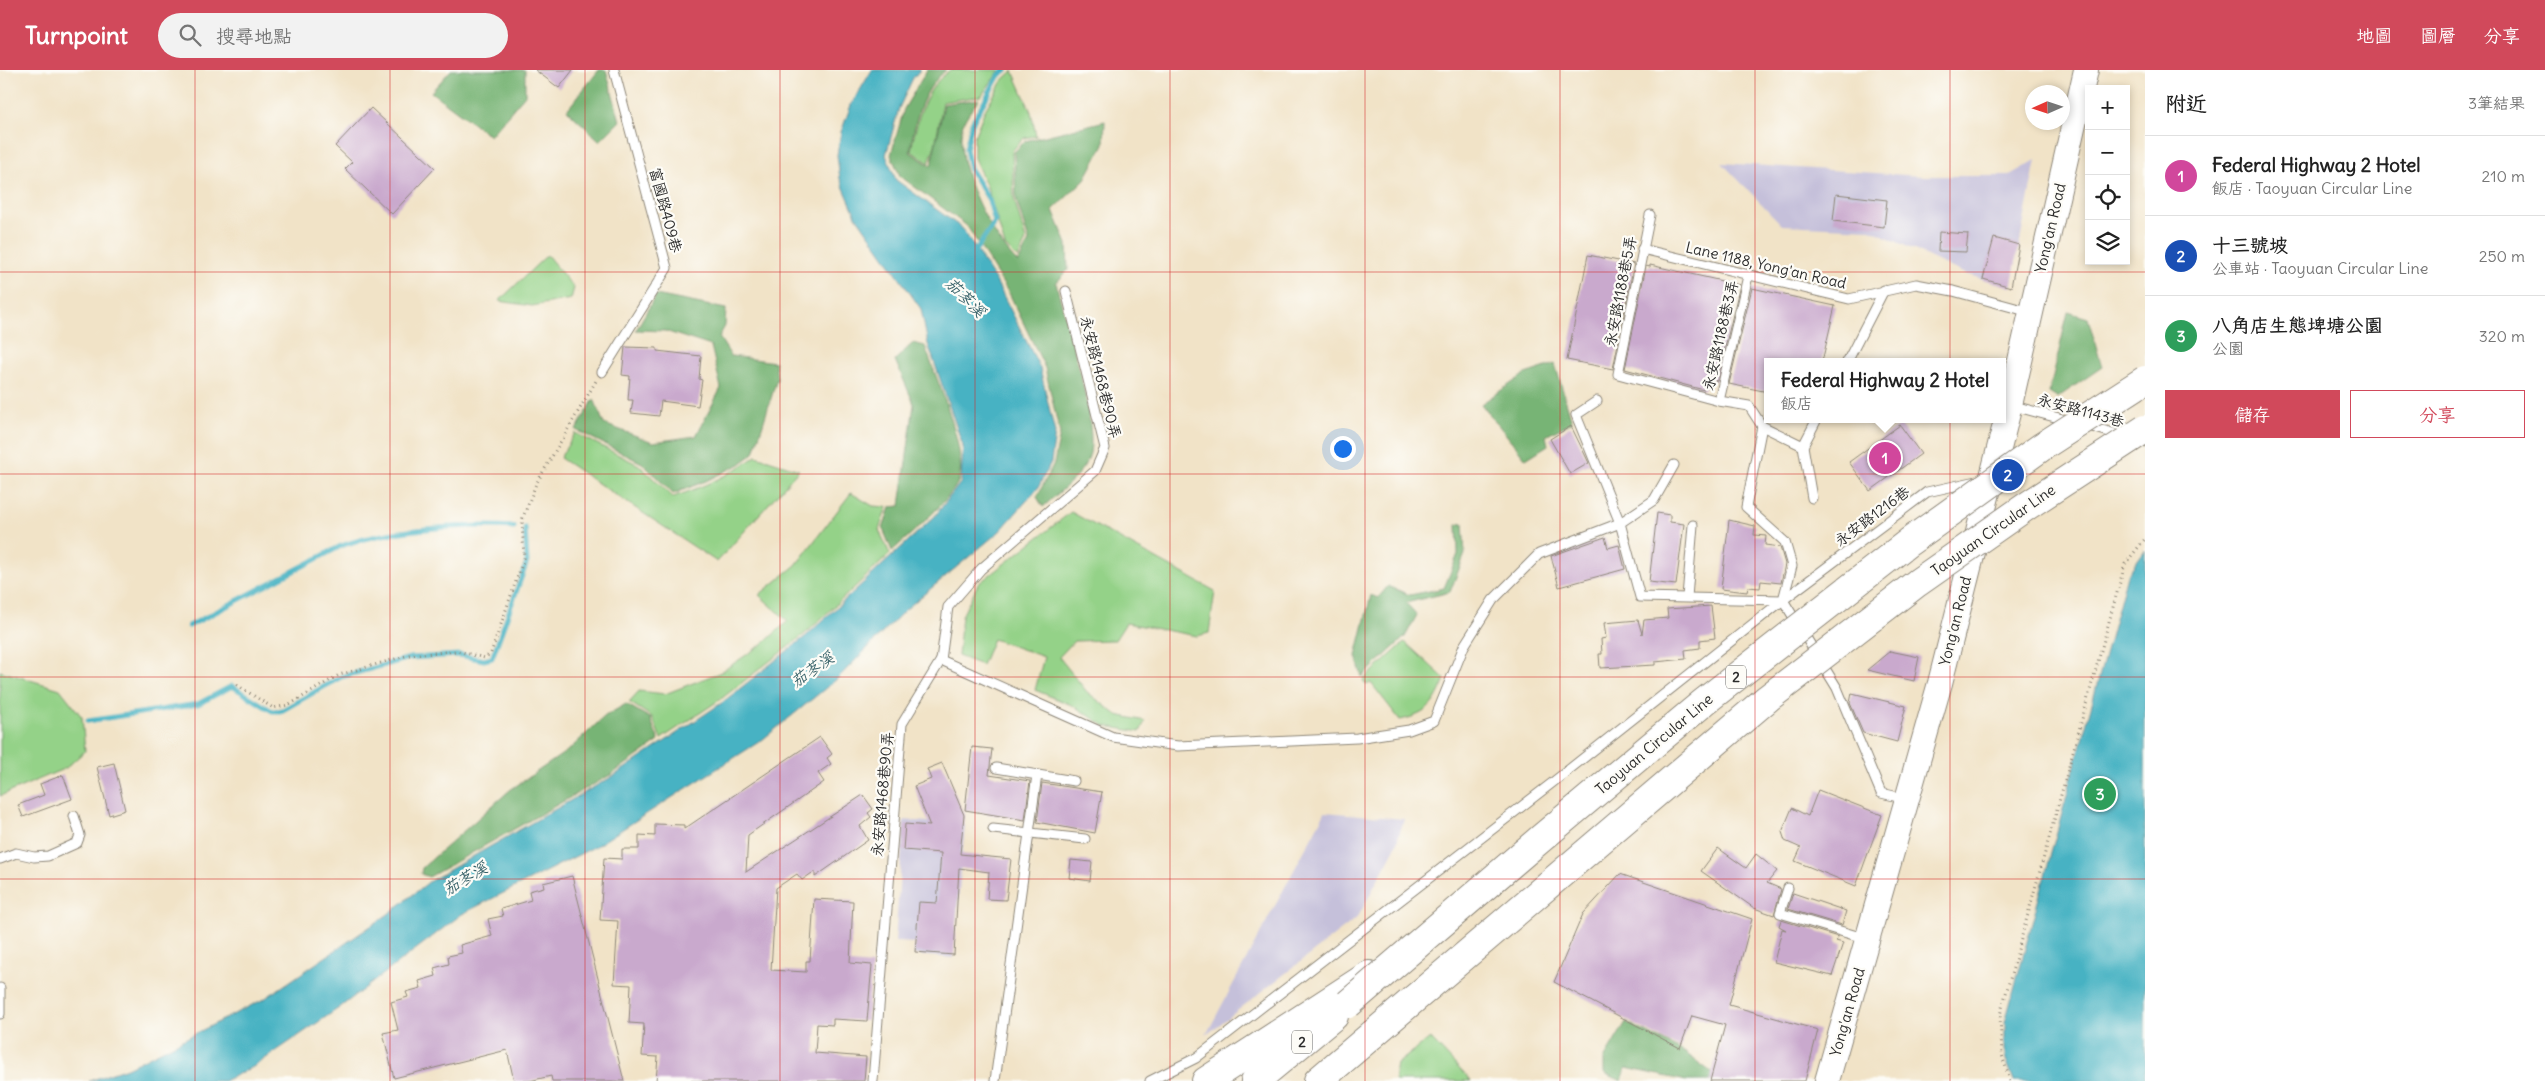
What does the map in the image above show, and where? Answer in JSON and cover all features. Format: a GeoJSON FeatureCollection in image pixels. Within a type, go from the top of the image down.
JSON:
{"type":"FeatureCollection","features":[{"type":"Feature","properties":{"kind":"highway","name":"Taoyuan Circular Line"},"geometry":{"type":"LineString","coordinates":[[1255,1081],[1344,999],[1421,941],[1704,702],[1901,548],[2043,446],[2145,380]]}},
{"type":"Feature","properties":{"kind":"highway","name":"Taoyuan Circular Line"},"geometry":{"type":"LineString","coordinates":[[1318,1081],[1768,698],[1924,578],[2027,506],[2145,429]]}},
{"type":"Feature","properties":{"kind":"highway"},"geometry":{"type":"LineString","coordinates":[[1206,1081],[1344,999]]}},
{"type":"Feature","properties":{"kind":"main road","name":"Yong'an Road"},"geometry":{"type":"LineString","coordinates":[[2006,420],[2086,70]]}},
{"type":"Feature","properties":{"kind":"main road","name":"Yong'an Road"},"geometry":{"type":"LineString","coordinates":[[1827,1081],[1940,683],[2005,423]]}},
{"type":"Feature","properties":{"kind":"lane","name":"富國路409巷"},"geometry":{"type":"LineString","coordinates":[[602,372],[667,268],[614,70]]}},
{"type":"Feature","properties":{"kind":"lane","name":"永安路1188巷5弄"},"geometry":{"type":"LineString","coordinates":[[1650,215],[1618,374],[1718,401]]}},
{"type":"Feature","properties":{"kind":"lane","name":"Lane 1188, Yong'an Road"},"geometry":{"type":"LineString","coordinates":[[1642,249],[1849,299],[1916,284],[1953,291],[2030,312]]}},
{"type":"Feature","properties":{"kind":"lane","name":"永安路1188巷3弄"},"geometry":{"type":"LineString","coordinates":[[1718,401],[1748,276]]}},
{"type":"Feature","properties":{"kind":"lane"},"geometry":{"type":"LineString","coordinates":[[1849,358],[1884,290]]}},
{"type":"Feature","properties":{"kind":"lane","name":"永安路1468巷90弄"},"geometry":{"type":"LineString","coordinates":[[873,1081],[902,724],[941,660],[948,607],[981,569],[1095,472],[1105,448],[1066,291]]}},
{"type":"Feature","properties":{"kind":"lane"},"geometry":{"type":"LineString","coordinates":[[1597,401],[1576,415],[1620,524],[1640,597],[1783,600]]}},
{"type":"Feature","properties":{"kind":"lane"},"geometry":{"type":"LineString","coordinates":[[1718,401],[1749,406],[1762,426],[1803,446]]}},
{"type":"Feature","properties":{"kind":"lane","name":"永安路1143巷"},"geometry":{"type":"LineString","coordinates":[[2010,405],[2145,441]]}},
{"type":"Feature","properties":{"kind":"lane"},"geometry":{"type":"LineString","coordinates":[[1812,498],[1803,446],[1815,423]]}},
{"type":"Feature","properties":{"kind":"lane"},"geometry":{"type":"LineString","coordinates":[[1762,426],[1746,506],[1784,542],[1792,566],[1783,600],[1837,688],[1881,793],[1908,799]]}},
{"type":"Feature","properties":{"kind":"lane"},"geometry":{"type":"LineString","coordinates":[[941,660],[1113,737],[1178,746],[1357,738],[1409,730],[1434,721],[1464,646],[1493,600],[1539,554],[1620,524],[1654,500],[1674,465]]}},
{"type":"Feature","properties":{"kind":"lane","name":"永安路1216巷"},"geometry":{"type":"LineString","coordinates":[[1150,1081],[1203,1052],[1552,783],[1783,600],[1926,492],[1990,479]]}},
{"type":"Feature","properties":{"kind":"lane"},"geometry":{"type":"LineString","coordinates":[[1687,597],[1693,525]]}},
{"type":"Feature","properties":{"kind":"lane"},"geometry":{"type":"LineString","coordinates":[[996,768],[1074,781]]}},
{"type":"Feature","properties":{"kind":"lane"},"geometry":{"type":"LineString","coordinates":[[994,1081],[1037,775]]}},
{"type":"Feature","properties":{"kind":"lane"},"geometry":{"type":"LineString","coordinates":[[0,859],[16,853],[34,857],[48,856],[77,843],[80,835],[74,816]]}},
{"type":"Feature","properties":{"kind":"lane"},"geometry":{"type":"LineString","coordinates":[[993,829],[1085,840]]}},
{"type":"Feature","properties":{"kind":"lane"},"geometry":{"type":"LineString","coordinates":[[1788,888],[1780,913],[1868,939]]}},
{"type":"Feature","properties":{"kind":"lane"},"geometry":{"type":"LineString","coordinates":[[0,988],[0,1014]]}},
{"type":"Feature","properties":{"kind":"path"},"geometry":{"type":"LineString","coordinates":[[237,685],[273,708],[289,705],[338,675],[409,655],[458,651],[485,658],[491,653],[524,558],[522,520],[536,484],[602,372]]}},
{"type":"Feature","properties":{"kind":"path"},"geometry":{"type":"LineString","coordinates":[[2010,1081],[2002,1055],[2000,1016],[2125,564],[2145,539]]}},
{"type":"Feature","properties":{"kind":"shaded area"},"geometry":{"type":"Polygon","coordinates":[[[2036,160],[2011,287],[1965,274],[1870,229],[1782,225],[1722,163],[1921,176],[2008,176],[2036,160]]]}},
{"type":"Feature","properties":{"kind":"shaded area"},"geometry":{"type":"Polygon","coordinates":[[[1325,812],[1404,819],[1395,848],[1358,917],[1206,1035],[1325,812]]]}},
{"type":"Feature","properties":{"kind":"shaded area"},"geometry":{"type":"Polygon","coordinates":[[[904,820],[965,825],[953,958],[914,955],[914,943],[895,942],[904,820]]]}},
{"type":"Feature","properties":{"kind":"green space"},"geometry":{"type":"Polygon","coordinates":[[[451,70],[525,70],[525,95],[490,136],[431,92],[451,70]]]}},
{"type":"Feature","properties":{"kind":"green space"},"geometry":{"type":"Polygon","coordinates":[[[599,70],[606,70],[620,121],[600,141],[567,110],[599,70]]]}},
{"type":"Feature","properties":{"kind":"green space"},"geometry":{"type":"Polygon","coordinates":[[[927,70],[946,70],[937,78],[920,107],[910,152],[931,166],[944,104],[979,99],[966,117],[962,128],[961,144],[964,162],[969,181],[986,219],[1018,263],[1029,241],[1016,199],[1014,152],[1025,141],[1105,121],[1104,144],[1085,179],[1053,210],[1067,244],[1068,270],[1056,283],[1086,400],[1091,445],[1088,459],[1079,473],[1043,507],[1037,497],[1054,463],[1060,434],[1045,368],[1010,295],[967,226],[900,176],[891,155],[904,109],[927,70]]]}},
{"type":"Feature","properties":{"kind":"green space"},"geometry":{"type":"Polygon","coordinates":[[[950,70],[1000,70],[981,96],[943,102],[935,145],[929,163],[911,151],[913,139],[919,117],[928,96],[934,86],[950,70]]]}},
{"type":"Feature","properties":{"kind":"green space"},"geometry":{"type":"Polygon","coordinates":[[[1013,71],[1031,112],[1036,136],[1024,138],[1012,151],[1014,199],[1026,240],[1018,259],[1005,246],[987,187],[974,158],[974,137],[984,112],[1002,81],[1013,71]]]}},
{"type":"Feature","properties":{"kind":"green space"},"geometry":{"type":"Polygon","coordinates":[[[547,255],[574,288],[571,299],[532,306],[499,301],[547,255]]]}},
{"type":"Feature","properties":{"kind":"green space"},"geometry":{"type":"Polygon","coordinates":[[[656,295],[726,309],[725,326],[719,337],[731,356],[775,362],[777,379],[754,453],[740,464],[706,481],[673,494],[642,463],[576,430],[594,399],[604,424],[653,442],[696,436],[721,388],[711,346],[665,331],[636,330],[656,295]]]}},
{"type":"Feature","properties":{"kind":"green space"},"geometry":{"type":"Polygon","coordinates":[[[2068,312],[2088,318],[2102,367],[2057,398],[2049,393],[2068,312]]]}},
{"type":"Feature","properties":{"kind":"green space"},"geometry":{"type":"Polygon","coordinates":[[[913,343],[925,346],[950,414],[959,453],[960,469],[958,482],[946,499],[892,551],[883,529],[890,507],[900,506],[914,404],[895,360],[913,343]]]}},
{"type":"Feature","properties":{"kind":"green space"},"geometry":{"type":"Polygon","coordinates":[[[1555,364],[1572,422],[1546,436],[1548,445],[1526,459],[1481,404],[1525,374],[1555,364]]]}},
{"type":"Feature","properties":{"kind":"green space"},"geometry":{"type":"Polygon","coordinates":[[[575,433],[639,465],[673,497],[716,480],[756,456],[799,470],[717,562],[560,458],[575,433]]]}},
{"type":"Feature","properties":{"kind":"green space"},"geometry":{"type":"Polygon","coordinates":[[[851,493],[873,506],[887,507],[879,530],[890,554],[806,633],[721,699],[661,739],[652,717],[629,702],[639,691],[665,694],[721,672],[764,643],[788,621],[759,595],[796,565],[851,493]]]}},
{"type":"Feature","properties":{"kind":"green space"},"geometry":{"type":"Polygon","coordinates":[[[1071,512],[1215,591],[1209,633],[1197,636],[1126,623],[1115,640],[1074,641],[1059,657],[1087,692],[1117,715],[1145,721],[1140,732],[1105,726],[1074,706],[1035,690],[1044,657],[993,639],[982,665],[958,656],[962,616],[978,584],[1071,512]]]}},
{"type":"Feature","properties":{"kind":"green space"},"geometry":{"type":"Polygon","coordinates":[[[1463,523],[1465,554],[1450,592],[1406,603],[1417,615],[1405,637],[1362,677],[1356,656],[1371,595],[1378,598],[1388,586],[1410,595],[1444,588],[1458,554],[1457,525],[1463,523]]]}},
{"type":"Feature","properties":{"kind":"green space"},"geometry":{"type":"Polygon","coordinates":[[[1405,642],[1445,679],[1434,702],[1429,707],[1418,715],[1400,720],[1371,683],[1366,685],[1363,680],[1405,642]]]}},
{"type":"Feature","properties":{"kind":"green space"},"geometry":{"type":"Polygon","coordinates":[[[0,671],[60,689],[82,717],[85,751],[66,768],[0,796],[0,671]]]}},
{"type":"Feature","properties":{"kind":"green space"},"geometry":{"type":"Polygon","coordinates":[[[626,704],[650,718],[659,741],[612,774],[429,877],[421,874],[422,868],[510,790],[570,749],[605,716],[626,704]]]}},
{"type":"Feature","properties":{"kind":"green space"},"geometry":{"type":"Polygon","coordinates":[[[1626,1022],[1684,1052],[1714,1074],[1712,1081],[1687,1081],[1626,1068],[1622,1081],[1604,1073],[1604,1059],[1626,1022]]]}},
{"type":"Feature","properties":{"kind":"green space"},"geometry":{"type":"Polygon","coordinates":[[[1430,1038],[1471,1081],[1394,1081],[1397,1064],[1430,1038]]]}},
{"type":"Feature","properties":{"kind":"water","name":"茄苳溪"},"geometry":{"type":"Polygon","coordinates":[[[872,70],[920,70],[913,78],[899,108],[886,155],[896,180],[962,228],[996,281],[1040,368],[1055,433],[1051,462],[1038,488],[1000,531],[905,610],[837,679],[762,740],[596,846],[462,914],[339,1008],[253,1067],[224,1081],[89,1081],[127,1068],[264,999],[387,915],[430,881],[615,775],[723,702],[806,636],[935,516],[961,482],[963,446],[928,344],[921,309],[856,216],[840,179],[837,155],[841,132],[851,105],[872,70]]]}},
{"type":"Feature","properties":{"kind":"water"},"geometry":{"type":"Polygon","coordinates":[[[2145,550],[2145,1081],[2014,1081],[2005,1057],[2005,1022],[2127,575],[2145,550]]]}},
{"type":"Feature","properties":{"kind":"building"},"geometry":{"type":"Polygon","coordinates":[[[535,70],[573,70],[559,88],[535,70]]]}},
{"type":"Feature","properties":{"kind":"building"},"geometry":{"type":"Polygon","coordinates":[[[371,108],[435,168],[392,214],[345,169],[352,162],[335,146],[371,108]]]}},
{"type":"Feature","properties":{"kind":"building"},"geometry":{"type":"Polygon","coordinates":[[[1836,194],[1887,200],[1884,227],[1833,221],[1836,194]]]}},
{"type":"Feature","properties":{"kind":"building"},"geometry":{"type":"Polygon","coordinates":[[[1939,232],[1968,234],[1966,252],[1938,251],[1939,232]]]}},
{"type":"Feature","properties":{"kind":"building"},"geometry":{"type":"Polygon","coordinates":[[[1994,238],[2019,245],[2011,287],[1983,279],[1994,238]]]}},
{"type":"Feature","properties":{"kind":"building"},"geometry":{"type":"Polygon","coordinates":[[[1588,255],[1634,264],[1613,369],[1567,360],[1588,255]]]}},
{"type":"Feature","properties":{"kind":"building"},"geometry":{"type":"Polygon","coordinates":[[[1650,265],[1740,285],[1717,381],[1707,379],[1704,390],[1625,369],[1646,266],[1650,267],[1650,265]]]}},
{"type":"Feature","properties":{"kind":"building"},"geometry":{"type":"Polygon","coordinates":[[[1752,288],[1835,306],[1823,358],[1764,358],[1764,391],[1729,384],[1752,288]]]}},
{"type":"Feature","properties":{"kind":"building"},"geometry":{"type":"Polygon","coordinates":[[[625,347],[657,348],[657,351],[701,356],[699,379],[702,380],[698,406],[661,401],[659,416],[631,413],[633,400],[628,400],[630,376],[622,375],[625,347]]]}},
{"type":"Feature","properties":{"kind":"building"},"geometry":{"type":"Polygon","coordinates":[[[1900,425],[1921,454],[1870,491],[1849,462],[1900,425]]]}},
{"type":"Feature","properties":{"kind":"building"},"geometry":{"type":"Polygon","coordinates":[[[1571,426],[1589,463],[1570,474],[1550,439],[1571,426]]]}},
{"type":"Feature","properties":{"kind":"building"},"geometry":{"type":"Polygon","coordinates":[[[1657,513],[1670,515],[1670,522],[1684,524],[1676,585],[1649,582],[1657,513]]]}},
{"type":"Feature","properties":{"kind":"building"},"geometry":{"type":"Polygon","coordinates":[[[1729,520],[1755,526],[1754,535],[1766,536],[1765,545],[1780,547],[1785,564],[1781,583],[1761,581],[1760,588],[1748,587],[1747,592],[1721,589],[1729,520]]]}},
{"type":"Feature","properties":{"kind":"building"},"geometry":{"type":"Polygon","coordinates":[[[1605,537],[1608,548],[1619,545],[1625,569],[1559,587],[1551,556],[1605,537]]]}},
{"type":"Feature","properties":{"kind":"building"},"geometry":{"type":"Polygon","coordinates":[[[1711,606],[1715,638],[1700,640],[1700,648],[1685,650],[1686,659],[1655,662],[1655,665],[1600,668],[1599,654],[1602,654],[1601,639],[1606,638],[1604,623],[1638,620],[1642,634],[1644,620],[1668,618],[1667,609],[1711,606]]]}},
{"type":"Feature","properties":{"kind":"building"},"geometry":{"type":"Polygon","coordinates":[[[1890,651],[1919,657],[1914,681],[1867,670],[1890,651]]]}},
{"type":"Feature","properties":{"kind":"building"},"geometry":{"type":"Polygon","coordinates":[[[1852,693],[1906,706],[1897,742],[1863,733],[1850,703],[1852,693]]]}},
{"type":"Feature","properties":{"kind":"building"},"geometry":{"type":"Polygon","coordinates":[[[820,737],[832,754],[827,758],[831,764],[818,773],[824,782],[748,835],[746,872],[863,795],[873,809],[868,813],[871,817],[860,826],[868,840],[815,877],[815,871],[802,880],[797,874],[776,888],[771,970],[806,972],[806,961],[810,961],[814,899],[853,901],[850,963],[872,965],[867,1021],[833,1019],[833,1025],[817,1024],[815,1053],[866,1057],[864,1081],[656,1081],[658,1057],[642,1056],[644,1024],[629,1023],[631,985],[614,984],[618,921],[600,920],[604,858],[622,859],[622,849],[639,849],[639,835],[655,836],[655,824],[684,825],[684,829],[820,737]]]}},
{"type":"Feature","properties":{"kind":"building"},"geometry":{"type":"Polygon","coordinates":[[[972,747],[992,749],[989,775],[1030,781],[1025,820],[965,810],[972,747]]]}},
{"type":"Feature","properties":{"kind":"building"},"geometry":{"type":"Polygon","coordinates":[[[114,763],[125,810],[109,815],[97,767],[114,763]]]}},
{"type":"Feature","properties":{"kind":"building"},"geometry":{"type":"Polygon","coordinates":[[[942,763],[964,815],[960,854],[1011,859],[1006,900],[987,899],[989,872],[959,868],[954,955],[915,952],[919,902],[937,903],[941,853],[903,850],[905,824],[930,826],[914,786],[931,779],[927,769],[942,763]]]}},
{"type":"Feature","properties":{"kind":"building"},"geometry":{"type":"Polygon","coordinates":[[[63,775],[72,799],[23,817],[18,805],[44,795],[40,784],[63,775]]]}},
{"type":"Feature","properties":{"kind":"building"},"geometry":{"type":"Polygon","coordinates":[[[1042,783],[1102,792],[1095,833],[1037,822],[1042,783]]]}},
{"type":"Feature","properties":{"kind":"building"},"geometry":{"type":"Polygon","coordinates":[[[1818,790],[1882,815],[1856,886],[1795,861],[1801,848],[1785,841],[1782,832],[1792,808],[1808,816],[1818,790]]]}},
{"type":"Feature","properties":{"kind":"building"},"geometry":{"type":"Polygon","coordinates":[[[1718,848],[1746,868],[1756,854],[1777,871],[1767,883],[1781,889],[1774,915],[1754,908],[1701,871],[1718,848]]]}},
{"type":"Feature","properties":{"kind":"building"},"geometry":{"type":"Polygon","coordinates":[[[1071,860],[1092,862],[1090,881],[1069,878],[1071,860]]]}},
{"type":"Feature","properties":{"kind":"building"},"geometry":{"type":"Polygon","coordinates":[[[1620,874],[1752,919],[1729,1005],[1818,1030],[1805,1081],[1710,1081],[1725,1025],[1692,1016],[1680,1048],[1554,982],[1583,914],[1620,874]]]}},
{"type":"Feature","properties":{"kind":"building"},"geometry":{"type":"Polygon","coordinates":[[[572,876],[624,1081],[552,1081],[551,1076],[529,1081],[514,1081],[507,1050],[394,1078],[383,1033],[398,1030],[391,1002],[408,997],[406,992],[421,988],[419,981],[436,976],[434,968],[449,964],[448,956],[462,953],[460,945],[492,936],[488,919],[503,916],[501,909],[531,900],[529,891],[544,887],[543,883],[572,876]]]}},
{"type":"Feature","properties":{"kind":"building"},"geometry":{"type":"Polygon","coordinates":[[[1793,893],[1846,911],[1842,925],[1788,909],[1793,893]]]}},
{"type":"Feature","properties":{"kind":"building"},"geometry":{"type":"Polygon","coordinates":[[[1781,920],[1838,937],[1836,941],[1843,943],[1832,976],[1774,962],[1782,929],[1786,930],[1779,926],[1781,920]]]}},
{"type":"Feature","properties":{"kind":"waterway"},"geometry":{"type":"LineString","coordinates":[[976,250],[995,222],[989,200],[970,169],[966,149],[972,123],[999,75],[1006,70]]}},
{"type":"Feature","properties":{"kind":"waterway"},"geometry":{"type":"LineString","coordinates":[[189,626],[341,546],[360,540],[426,529],[473,526],[514,527]]}},
{"type":"Feature","properties":{"kind":"waterway"},"geometry":{"type":"LineString","coordinates":[[88,721],[198,704],[232,686],[272,711],[281,711],[341,677],[410,658],[459,655],[484,660],[492,658],[527,562],[525,528]]}},
{"type":"Feature","properties":{"kind":"place","name":"Federal Highway 2 Hotel"},"geometry":{"type":"Point","coordinates":[1885,458]}},
{"type":"Feature","properties":{"kind":"place","name":"十三號坡"},"geometry":{"type":"Point","coordinates":[2008,475]}},
{"type":"Feature","properties":{"kind":"place","name":"八角店生態埤塘公園"},"geometry":{"type":"Point","coordinates":[2100,794]}}]}
